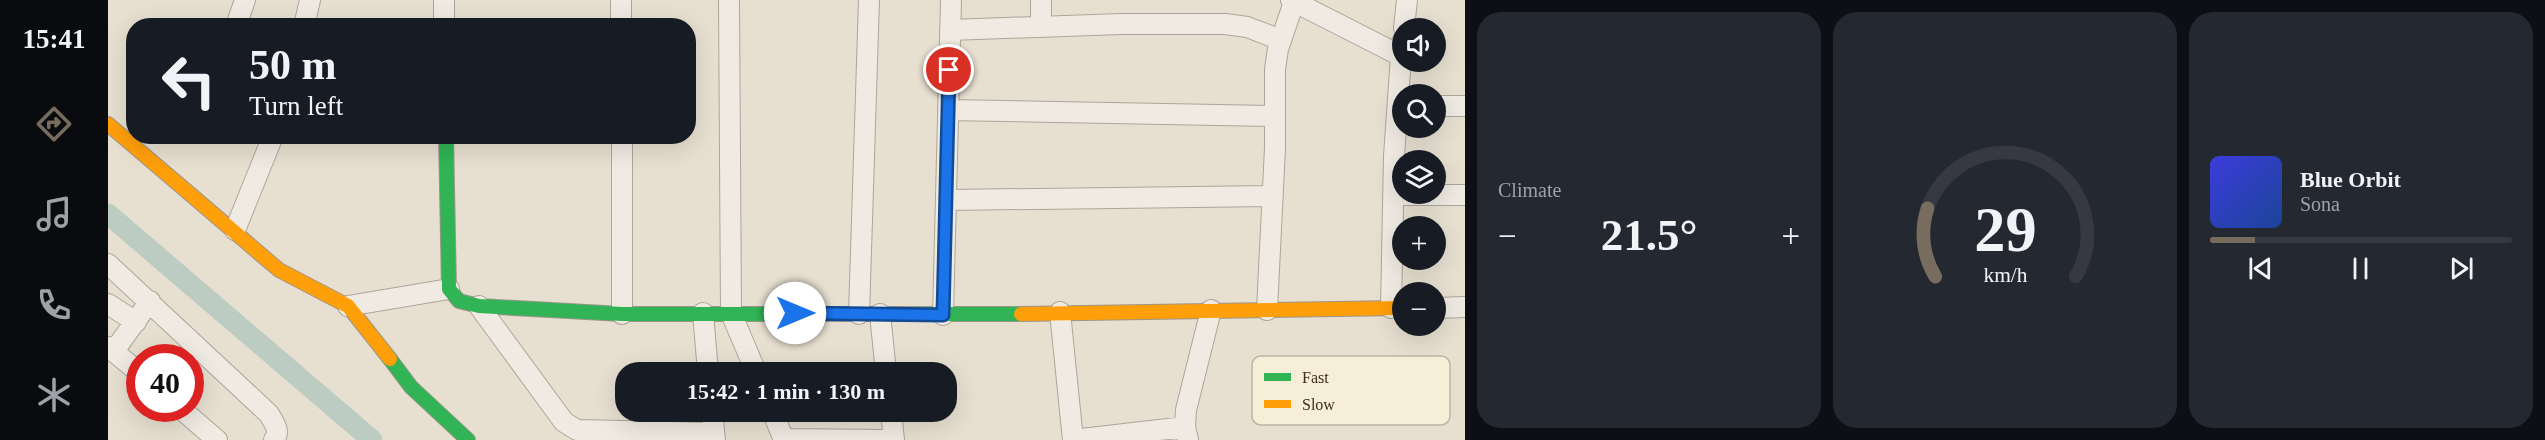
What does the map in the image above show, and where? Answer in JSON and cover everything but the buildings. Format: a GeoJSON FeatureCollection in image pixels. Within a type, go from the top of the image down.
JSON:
{"type":"FeatureCollection","features":[{"type":"Feature","properties":{"kind":"street"},"geometry":{"type":"LineString","coordinates":[[239,18],[245,0]]}},
{"type":"Feature","properties":{"kind":"street"},"geometry":{"type":"LineString","coordinates":[[306,18],[310,0]]}},
{"type":"Feature","properties":{"kind":"street"},"geometry":{"type":"LineString","coordinates":[[444,0],[444,18]]}},
{"type":"Feature","properties":{"kind":"street"},"geometry":{"type":"LineString","coordinates":[[621,0],[621,18]]}},
{"type":"Feature","properties":{"kind":"street"},"geometry":{"type":"LineString","coordinates":[[729,0],[731,313],[752,362]]}},
{"type":"Feature","properties":{"kind":"street"},"geometry":{"type":"LineString","coordinates":[[859,314],[869,0]]}},
{"type":"Feature","properties":{"kind":"street"},"geometry":{"type":"LineString","coordinates":[[943,315],[951,0]]}},
{"type":"Feature","properties":{"kind":"street"},"geometry":{"type":"LineString","coordinates":[[1041,0],[1041,27]]}},
{"type":"Feature","properties":{"kind":"street"},"geometry":{"type":"LineString","coordinates":[[1405,18],[1407,0]]}},
{"type":"Feature","properties":{"kind":"street"},"geometry":{"type":"LineString","coordinates":[[1267,310],[1275,69],[1293,1],[1392,45]]}},
{"type":"Feature","properties":{"kind":"street"},"geometry":{"type":"LineString","coordinates":[[950,30],[1225,24],[1247,27],[1281,40]]}},
{"type":"Feature","properties":{"kind":"street"},"geometry":{"type":"LineString","coordinates":[[1446,106],[1465,106]]}},
{"type":"Feature","properties":{"kind":"street"},"geometry":{"type":"LineString","coordinates":[[948,110],[1275,116]]}},
{"type":"Feature","properties":{"kind":"street"},"geometry":{"type":"LineString","coordinates":[[108,124],[126,139]]}},
{"type":"Feature","properties":{"kind":"street"},"geometry":{"type":"LineString","coordinates":[[132,144],[286,275],[348,306],[411,387],[468,440]]}},
{"type":"Feature","properties":{"kind":"street"},"geometry":{"type":"LineString","coordinates":[[235,230],[270,144]]}},
{"type":"Feature","properties":{"kind":"street"},"geometry":{"type":"LineString","coordinates":[[446,144],[449,289],[459,301],[479,306],[622,314],[943,315],[1392,308]]}},
{"type":"Feature","properties":{"kind":"street"},"geometry":{"type":"LineString","coordinates":[[622,144],[622,314]]}},
{"type":"Feature","properties":{"kind":"street"},"geometry":{"type":"LineString","coordinates":[[1446,195],[1465,195]]}},
{"type":"Feature","properties":{"kind":"street"},"geometry":{"type":"LineString","coordinates":[[946,200],[1272,196]]}},
{"type":"Feature","properties":{"kind":"street"},"geometry":{"type":"LineString","coordinates":[[1393,204],[1396,282]]}},
{"type":"Feature","properties":{"kind":"street"},"geometry":{"type":"LineString","coordinates":[[108,264],[269,414],[277,427],[277,436],[274,440]]}},
{"type":"Feature","properties":{"kind":"street"},"geometry":{"type":"LineString","coordinates":[[348,306],[449,289]]}},
{"type":"Feature","properties":{"kind":"street"},"geometry":{"type":"LineString","coordinates":[[126,361],[111,349],[136,322],[150,301]]}},
{"type":"Feature","properties":{"kind":"street"},"geometry":{"type":"LineString","coordinates":[[108,304],[136,322]]}},
{"type":"Feature","properties":{"kind":"street"},"geometry":{"type":"LineString","coordinates":[[479,306],[570,427],[583,431],[645,436],[714,436]]}},
{"type":"Feature","properties":{"kind":"street"},"geometry":{"type":"LineString","coordinates":[[1446,308],[1465,307]]}},
{"type":"Feature","properties":{"kind":"street"},"geometry":{"type":"LineString","coordinates":[[1060,312],[1073,440],[1187,433],[1190,388],[1211,310]]}},
{"type":"Feature","properties":{"kind":"street"},"geometry":{"type":"LineString","coordinates":[[703,313],[707,362]]}},
{"type":"Feature","properties":{"kind":"street"},"geometry":{"type":"LineString","coordinates":[[880,314],[885,362]]}},
{"type":"Feature","properties":{"kind":"street"},"geometry":{"type":"LineString","coordinates":[[196,422],[217,440]]}},
{"type":"Feature","properties":{"kind":"street"},"geometry":{"type":"LineString","coordinates":[[777,422],[784,439],[888,440]]}},
{"type":"Feature","properties":{"kind":"street"},"geometry":{"type":"LineString","coordinates":[[892,422],[894,440]]}},
{"type":"Feature","properties":{"kind":"waterway"},"geometry":{"type":"LineString","coordinates":[[108,214],[372,440]]}},
{"type":"Feature","properties":{"kind":"traffic: fast"},"geometry":{"type":"LineString","coordinates":[[446,144],[449,289],[459,301],[479,306],[622,314],[1021,314]]}},
{"type":"Feature","properties":{"kind":"traffic: fast"},"geometry":{"type":"LineString","coordinates":[[390,359],[411,387],[468,440]]}},
{"type":"Feature","properties":{"kind":"traffic: slow"},"geometry":{"type":"LineString","coordinates":[[108,124],[126,139]]}},
{"type":"Feature","properties":{"kind":"traffic: slow"},"geometry":{"type":"LineString","coordinates":[[131,144],[279,270],[348,306],[390,359]]}},
{"type":"Feature","properties":{"kind":"traffic: slow"},"geometry":{"type":"LineString","coordinates":[[1021,314],[1392,308]]}},
{"type":"Feature","properties":{"kind":"route"},"geometry":{"type":"LineString","coordinates":[[795,313],[943,315],[949,70]]}}]}
